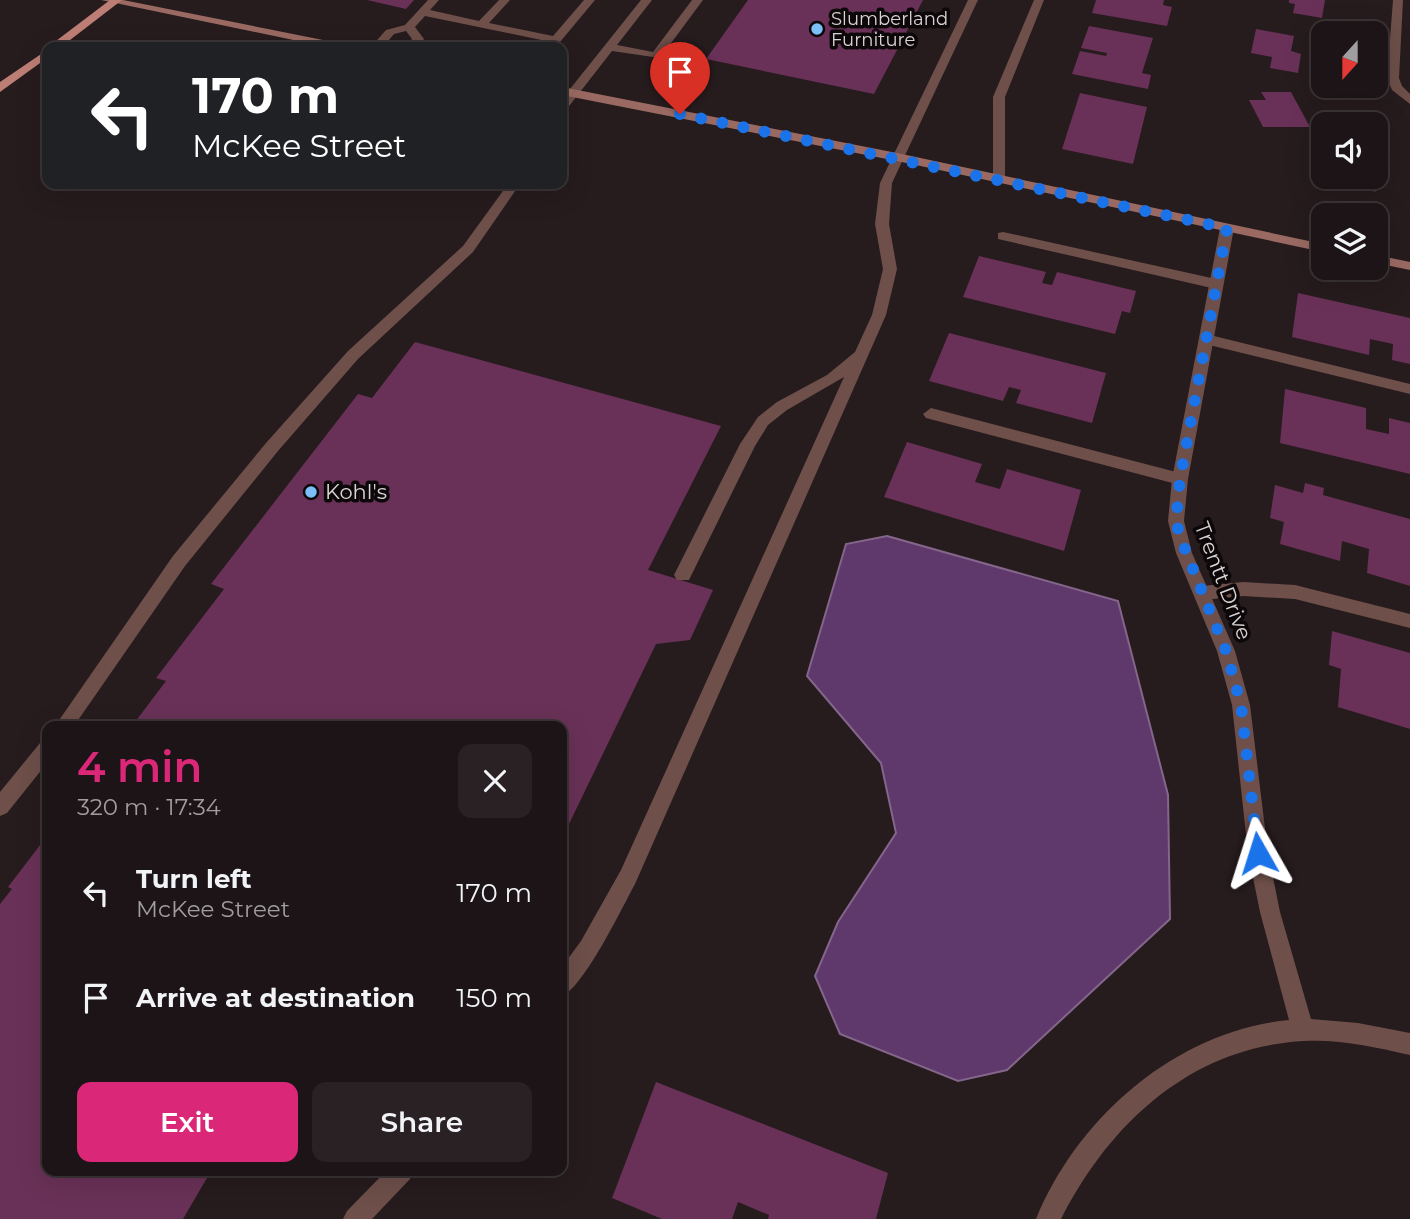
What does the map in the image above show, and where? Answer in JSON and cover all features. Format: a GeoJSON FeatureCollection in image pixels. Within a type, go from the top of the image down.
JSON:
{"type":"FeatureCollection","features":[{"type":"Feature","properties":{"kind":"main road"},"geometry":{"type":"LineString","coordinates":[[60,42],[112,1]]}},
{"type":"Feature","properties":{"kind":"main road"},"geometry":{"type":"LineString","coordinates":[[0,88],[42,56]]}},
{"type":"Feature","properties":{"kind":"street"},"geometry":{"type":"LineString","coordinates":[[381,42],[390,32],[409,27],[434,0]]}},
{"type":"Feature","properties":{"kind":"street"},"geometry":{"type":"LineString","coordinates":[[482,24],[505,0]]}},
{"type":"Feature","properties":{"kind":"street"},"geometry":{"type":"LineString","coordinates":[[422,12],[556,40],[590,0]]}},
{"type":"Feature","properties":{"kind":"street"},"geometry":{"type":"LineString","coordinates":[[567,92],[609,47],[647,0]]}},
{"type":"Feature","properties":{"kind":"street"},"geometry":{"type":"LineString","coordinates":[[609,47],[656,56],[698,0]]}},
{"type":"Feature","properties":{"kind":"street"},"geometry":{"type":"LineString","coordinates":[[567,978],[588,948],[628,877],[867,343],[887,293],[890,269],[882,203],[897,158],[973,0]]}},
{"type":"Feature","properties":{"kind":"street"},"geometry":{"type":"LineString","coordinates":[[999,180],[999,97],[1039,0]]}},
{"type":"Feature","properties":{"kind":"street"},"geometry":{"type":"LineString","coordinates":[[1398,0],[1393,78],[1396,87],[1408,99]]}},
{"type":"Feature","properties":{"kind":"street"},"geometry":{"type":"LineString","coordinates":[[112,1],[318,42]]}},
{"type":"Feature","properties":{"kind":"street"},"geometry":{"type":"LineString","coordinates":[[409,27],[418,39],[415,42]]}},
{"type":"Feature","properties":{"kind":"street"},"geometry":{"type":"LineString","coordinates":[[567,92],[1311,246]]}},
{"type":"Feature","properties":{"kind":"street"},"geometry":{"type":"LineString","coordinates":[[67,721],[178,561],[287,429],[353,355],[468,249],[511,189]]}},
{"type":"Feature","properties":{"kind":"street","name":"Trentt Drive"},"geometry":{"type":"LineString","coordinates":[[1227,228],[1180,479],[1176,521],[1185,553],[1226,651],[1241,705],[1258,853],[1267,900],[1303,1030]]}},
{"type":"Feature","properties":{"kind":"street"},"geometry":{"type":"LineString","coordinates":[[1003,236],[1216,284]]}},
{"type":"Feature","properties":{"kind":"street"},"geometry":{"type":"LineString","coordinates":[[1388,261],[1410,266]]}},
{"type":"Feature","properties":{"kind":"street"},"geometry":{"type":"LineString","coordinates":[[1206,339],[1410,389]]}},
{"type":"Feature","properties":{"kind":"street"},"geometry":{"type":"LineString","coordinates":[[683,575],[762,421],[782,406],[832,379],[852,363],[867,343]]}},
{"type":"Feature","properties":{"kind":"street"},"geometry":{"type":"LineString","coordinates":[[930,414],[1180,479]]}},
{"type":"Feature","properties":{"kind":"street"},"geometry":{"type":"LineString","coordinates":[[1202,593],[1243,589],[1295,592],[1410,621]]}},
{"type":"Feature","properties":{"kind":"street"},"geometry":{"type":"LineString","coordinates":[[0,807],[42,755]]}},
{"type":"Feature","properties":{"kind":"street"},"geometry":{"type":"LineString","coordinates":[[1048,1219],[1068,1181],[1103,1130],[1150,1089],[1198,1057],[1250,1038],[1303,1030],[1362,1033],[1410,1044]]}},
{"type":"Feature","properties":{"kind":"street"},"geometry":{"type":"LineString","coordinates":[[355,1219],[397,1176]]}},
{"type":"Feature","properties":{"kind":"shaded area"},"geometry":{"type":"Polygon","coordinates":[[[887,536],[1118,601],[1168,795],[1170,919],[1007,1070],[958,1081],[840,1034],[815,976],[838,922],[896,833],[881,763],[807,676],[846,544],[887,536]]]}},
{"type":"Feature","properties":{"kind":"building"},"geometry":{"type":"Polygon","coordinates":[[[367,0],[414,0],[406,9],[367,0]]]}},
{"type":"Feature","properties":{"kind":"building","name":"Slumberland Furniture"},"geometry":{"type":"Polygon","coordinates":[[[748,0],[923,0],[874,94],[706,59],[748,0]]]}},
{"type":"Feature","properties":{"kind":"building"},"geometry":{"type":"Polygon","coordinates":[[[1096,0],[1164,0],[1163,5],[1172,7],[1167,26],[1092,13],[1096,0]]]}},
{"type":"Feature","properties":{"kind":"building"},"geometry":{"type":"Polygon","coordinates":[[[1289,0],[1325,0],[1322,18],[1293,13],[1295,4],[1289,3],[1289,0]]]}},
{"type":"Feature","properties":{"kind":"building"},"geometry":{"type":"Polygon","coordinates":[[[1089,26],[1153,38],[1142,73],[1151,75],[1148,89],[1072,74],[1080,51],[1106,56],[1107,53],[1081,48],[1089,26]]]}},
{"type":"Feature","properties":{"kind":"building"},"geometry":{"type":"Polygon","coordinates":[[[1256,29],[1294,36],[1291,51],[1301,54],[1298,73],[1270,68],[1272,57],[1251,53],[1256,29]]]}},
{"type":"Feature","properties":{"kind":"building"},"geometry":{"type":"Polygon","coordinates":[[[1261,92],[1291,92],[1310,127],[1263,127],[1249,100],[1266,100],[1261,92]]]}},
{"type":"Feature","properties":{"kind":"building"},"geometry":{"type":"Polygon","coordinates":[[[1080,93],[1147,107],[1133,164],[1062,149],[1080,93]]]}},
{"type":"Feature","properties":{"kind":"building"},"geometry":{"type":"Polygon","coordinates":[[[979,256],[1046,272],[1042,283],[1052,285],[1057,272],[1136,291],[1130,313],[1122,311],[1115,334],[963,297],[979,256]]]}},
{"type":"Feature","properties":{"kind":"building"},"geometry":{"type":"Polygon","coordinates":[[[1298,293],[1410,318],[1410,364],[1392,360],[1393,344],[1370,339],[1369,355],[1292,337],[1298,293]]]}},
{"type":"Feature","properties":{"kind":"building"},"geometry":{"type":"Polygon","coordinates":[[[949,333],[1106,373],[1092,423],[1016,403],[1021,390],[1009,387],[1003,401],[929,381],[949,333]]]}},
{"type":"Feature","properties":{"kind":"building"},"geometry":{"type":"Polygon","coordinates":[[[415,342],[721,426],[648,570],[713,590],[690,640],[656,644],[569,824],[567,721],[136,721],[166,681],[156,678],[224,589],[211,584],[358,394],[372,398],[415,342]]]}},
{"type":"Feature","properties":{"kind":"building"},"geometry":{"type":"Polygon","coordinates":[[[1285,389],[1366,408],[1366,429],[1389,434],[1389,418],[1410,423],[1410,474],[1280,443],[1285,389]]]}},
{"type":"Feature","properties":{"kind":"building"},"geometry":{"type":"Polygon","coordinates":[[[907,442],[982,464],[975,482],[1000,489],[1007,469],[1081,490],[1064,551],[884,497],[907,442]]]}},
{"type":"Feature","properties":{"kind":"building"},"geometry":{"type":"Polygon","coordinates":[[[1305,483],[1324,488],[1323,495],[1410,519],[1410,586],[1367,573],[1369,549],[1342,541],[1340,561],[1280,544],[1284,522],[1270,518],[1275,485],[1303,493],[1305,483]]]}},
{"type":"Feature","properties":{"kind":"building"},"geometry":{"type":"Polygon","coordinates":[[[1332,631],[1410,653],[1410,729],[1338,707],[1341,669],[1329,665],[1332,631]]]}},
{"type":"Feature","properties":{"kind":"building"},"geometry":{"type":"Polygon","coordinates":[[[42,843],[42,1176],[208,1176],[183,1219],[0,1219],[0,904],[12,889],[8,887],[42,843]]]}},
{"type":"Feature","properties":{"kind":"building"},"geometry":{"type":"Polygon","coordinates":[[[656,1082],[888,1173],[876,1219],[768,1219],[769,1215],[738,1202],[732,1219],[662,1219],[612,1198],[656,1082]]]}},
{"type":"Feature","properties":{"kind":"place","name":"Slumberland Furniture"},"geometry":{"type":"Point","coordinates":[817,29]}},
{"type":"Feature","properties":{"kind":"place","name":"Kohl's"},"geometry":{"type":"Point","coordinates":[311,492]}},
{"type":"Feature","properties":{"kind":"route"},"geometry":{"type":"LineString","coordinates":[[680,114],[1227,228],[1180,479],[1176,521],[1185,553],[1226,651],[1241,705],[1258,853]]}}]}
